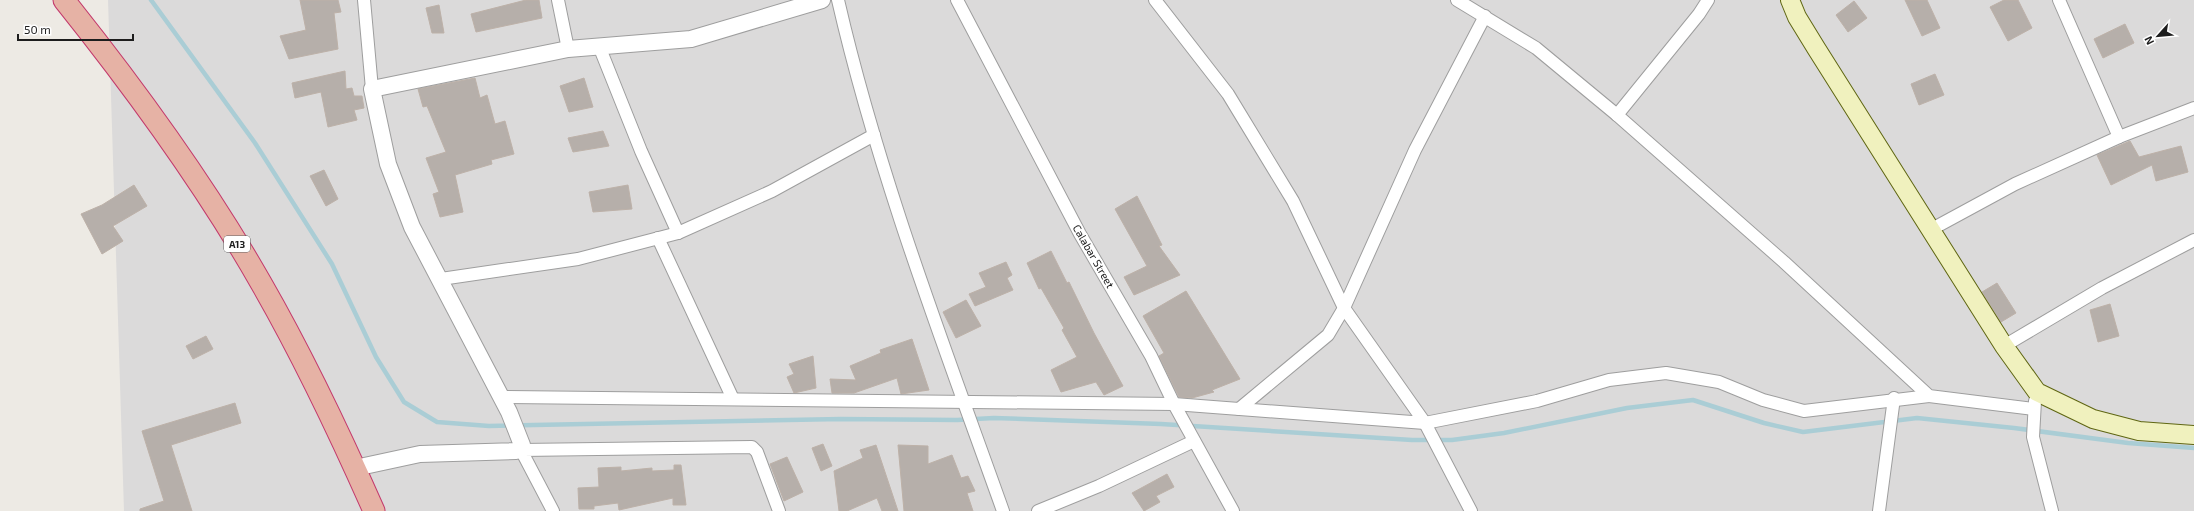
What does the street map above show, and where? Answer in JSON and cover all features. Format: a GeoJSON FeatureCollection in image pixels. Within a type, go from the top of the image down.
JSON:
{"type":"FeatureCollection","features":[{"type":"Feature","properties":{"kind":"highway","name":"A13"},"geometry":{"type":"LineString","coordinates":[[64,0],[168,137],[262,283],[355,468],[374,511]]}},
{"type":"Feature","properties":{"kind":"main road"},"geometry":{"type":"LineString","coordinates":[[1790,0],[1797,17],[1932,229],[2004,346],[2035,401],[2100,421],[2139,431],[2194,435]]}},
{"type":"Feature","properties":{"kind":"street"},"geometry":{"type":"LineString","coordinates":[[364,0],[372,89],[388,164],[412,227],[441,279],[509,412],[522,445],[521,450],[553,511]]}},
{"type":"Feature","properties":{"kind":"street"},"geometry":{"type":"LineString","coordinates":[[558,0],[568,49]]}},
{"type":"Feature","properties":{"kind":"street"},"geometry":{"type":"LineString","coordinates":[[372,89],[568,49],[691,39],[822,0]]}},
{"type":"Feature","properties":{"kind":"street"},"geometry":{"type":"LineString","coordinates":[[838,0],[853,65],[898,213],[1003,511]]}},
{"type":"Feature","properties":{"kind":"street","name":"Calabar Street"},"geometry":{"type":"LineString","coordinates":[[956,0],[1080,234],[1151,356],[1194,441],[1233,511]]}},
{"type":"Feature","properties":{"kind":"street"},"geometry":{"type":"LineString","coordinates":[[1156,0],[1228,94],[1292,201],[1344,308],[1426,426],[1471,511]]}},
{"type":"Feature","properties":{"kind":"street"},"geometry":{"type":"LineString","coordinates":[[1457,0],[1536,48],[1617,115],[1784,262],[1929,396]]}},
{"type":"Feature","properties":{"kind":"street"},"geometry":{"type":"LineString","coordinates":[[1617,115],[1699,14],[1708,0]]}},
{"type":"Feature","properties":{"kind":"street"},"geometry":{"type":"LineString","coordinates":[[2059,0],[2119,137]]}},
{"type":"Feature","properties":{"kind":"street"},"geometry":{"type":"LineString","coordinates":[[1240,409],[1328,334],[1344,308],[1415,150],[1485,16]]}},
{"type":"Feature","properties":{"kind":"street"},"geometry":{"type":"LineString","coordinates":[[599,46],[641,151],[678,233]]}},
{"type":"Feature","properties":{"kind":"street"},"geometry":{"type":"LineString","coordinates":[[1932,229],[2015,184],[2119,137],[2194,108]]}},
{"type":"Feature","properties":{"kind":"street"},"geometry":{"type":"LineString","coordinates":[[441,279],[578,259],[678,233],[772,191],[874,135]]}},
{"type":"Feature","properties":{"kind":"street"},"geometry":{"type":"LineString","coordinates":[[658,238],[733,399]]}},
{"type":"Feature","properties":{"kind":"street"},"geometry":{"type":"LineString","coordinates":[[2004,346],[2102,288],[2194,240]]}},
{"type":"Feature","properties":{"kind":"street"},"geometry":{"type":"LineString","coordinates":[[500,397],[733,399],[966,406],[1240,409],[1426,426],[1537,402],[1608,380],[1666,373],[1719,382],[1764,400],[1804,411],[1894,403],[1929,396],[2035,401],[2035,424],[2033,437],[2052,511]]}},
{"type":"Feature","properties":{"kind":"street"},"geometry":{"type":"LineString","coordinates":[[1879,511],[1894,403]]}},
{"type":"Feature","properties":{"kind":"street"},"geometry":{"type":"LineString","coordinates":[[1038,511],[1099,486],[1194,441]]}},
{"type":"Feature","properties":{"kind":"street"},"geometry":{"type":"LineString","coordinates":[[355,468],[420,454],[521,450],[752,447],[757,452],[779,511]]}},
{"type":"Feature","properties":{"kind":"shaded area"},"geometry":{"type":"Polygon","coordinates":[[[108,0],[2194,0],[2194,511],[124,511],[108,0]]]}},
{"type":"Feature","properties":{"kind":"building"},"geometry":{"type":"Polygon","coordinates":[[[300,0],[338,0],[341,12],[334,13],[338,49],[289,59],[280,36],[306,30],[300,0]]]}},
{"type":"Feature","properties":{"kind":"building"},"geometry":{"type":"Polygon","coordinates":[[[526,0],[539,0],[542,18],[476,32],[471,14],[526,0]]]}},
{"type":"Feature","properties":{"kind":"building"},"geometry":{"type":"Polygon","coordinates":[[[1905,0],[1927,0],[1940,28],[1922,36],[1905,0]]]}},
{"type":"Feature","properties":{"kind":"building"},"geometry":{"type":"Polygon","coordinates":[[[2004,0],[2018,0],[2032,28],[2008,41],[1990,7],[2004,0]]]}},
{"type":"Feature","properties":{"kind":"building"},"geometry":{"type":"Polygon","coordinates":[[[1854,1],[1867,18],[1848,32],[1836,15],[1854,1]]]}},
{"type":"Feature","properties":{"kind":"building"},"geometry":{"type":"Polygon","coordinates":[[[439,5],[444,33],[432,33],[426,8],[439,5]]]}},
{"type":"Feature","properties":{"kind":"building"},"geometry":{"type":"Polygon","coordinates":[[[2125,24],[2134,43],[2103,58],[2094,39],[2125,24]]]}},
{"type":"Feature","properties":{"kind":"building"},"geometry":{"type":"Polygon","coordinates":[[[345,71],[346,89],[352,88],[354,96],[362,96],[364,108],[354,110],[357,120],[328,127],[321,92],[295,98],[292,83],[345,71]]]}},
{"type":"Feature","properties":{"kind":"building"},"geometry":{"type":"Polygon","coordinates":[[[1935,74],[1944,95],[1919,105],[1911,84],[1935,74]]]}},
{"type":"Feature","properties":{"kind":"building"},"geometry":{"type":"Polygon","coordinates":[[[475,78],[480,98],[487,95],[495,124],[505,121],[514,154],[491,160],[492,164],[455,175],[463,212],[440,217],[433,194],[439,192],[426,158],[446,152],[427,106],[423,107],[418,89],[475,78]]]}},
{"type":"Feature","properties":{"kind":"building"},"geometry":{"type":"Polygon","coordinates":[[[584,78],[593,107],[569,112],[560,86],[584,78]]]}},
{"type":"Feature","properties":{"kind":"building"},"geometry":{"type":"Polygon","coordinates":[[[603,131],[609,146],[573,152],[568,138],[603,131]]]}},
{"type":"Feature","properties":{"kind":"building"},"geometry":{"type":"Polygon","coordinates":[[[2130,141],[2139,157],[2181,146],[2188,172],[2156,181],[2152,165],[2111,185],[2097,155],[2130,141]]]}},
{"type":"Feature","properties":{"kind":"building"},"geometry":{"type":"Polygon","coordinates":[[[324,170],[338,199],[326,206],[310,176],[324,170]]]}},
{"type":"Feature","properties":{"kind":"building"},"geometry":{"type":"Polygon","coordinates":[[[134,185],[147,206],[113,226],[123,241],[102,254],[81,214],[102,205],[134,185]]]}},
{"type":"Feature","properties":{"kind":"building"},"geometry":{"type":"Polygon","coordinates":[[[628,185],[632,209],[593,212],[589,192],[628,185]]]}},
{"type":"Feature","properties":{"kind":"building"},"geometry":{"type":"Polygon","coordinates":[[[1137,196],[1162,245],[1159,246],[1180,275],[1134,295],[1124,277],[1147,266],[1115,209],[1137,196]]]}},
{"type":"Feature","properties":{"kind":"building"},"geometry":{"type":"Polygon","coordinates":[[[1051,251],[1067,283],[1069,282],[1094,333],[1123,386],[1104,395],[1096,382],[1061,392],[1051,370],[1077,357],[1062,330],[1064,328],[1041,288],[1039,289],[1027,263],[1051,251]]]}},
{"type":"Feature","properties":{"kind":"building"},"geometry":{"type":"Polygon","coordinates":[[[1006,262],[1012,275],[1007,278],[1013,290],[975,306],[969,294],[986,287],[979,273],[1006,262]]]}},
{"type":"Feature","properties":{"kind":"building"},"geometry":{"type":"Polygon","coordinates":[[[1997,283],[2016,313],[2001,322],[1982,292],[1997,283]]]}},
{"type":"Feature","properties":{"kind":"building"},"geometry":{"type":"Polygon","coordinates":[[[1186,291],[1240,379],[1212,390],[1214,392],[1192,398],[1179,397],[1159,356],[1164,353],[1143,316],[1186,291]]]}},
{"type":"Feature","properties":{"kind":"building"},"geometry":{"type":"Polygon","coordinates":[[[966,300],[981,326],[956,338],[943,312],[966,300]]]}},
{"type":"Feature","properties":{"kind":"building"},"geometry":{"type":"Polygon","coordinates":[[[2110,304],[2119,336],[2098,342],[2090,310],[2110,304]]]}},
{"type":"Feature","properties":{"kind":"building"},"geometry":{"type":"Polygon","coordinates":[[[206,336],[213,349],[193,359],[186,346],[206,336]]]}},
{"type":"Feature","properties":{"kind":"building"},"geometry":{"type":"Polygon","coordinates":[[[912,339],[929,390],[901,394],[897,378],[854,393],[832,393],[830,379],[856,380],[850,366],[881,353],[880,350],[912,339]]]}},
{"type":"Feature","properties":{"kind":"building"},"geometry":{"type":"Polygon","coordinates":[[[813,356],[816,388],[794,393],[787,377],[794,374],[789,364],[813,356]]]}},
{"type":"Feature","properties":{"kind":"building"},"geometry":{"type":"Polygon","coordinates":[[[235,403],[241,423],[171,445],[192,511],[140,511],[140,509],[164,501],[142,431],[235,403]]]}},
{"type":"Feature","properties":{"kind":"building"},"geometry":{"type":"Polygon","coordinates":[[[823,444],[832,466],[821,471],[812,448],[823,444]]]}},
{"type":"Feature","properties":{"kind":"building"},"geometry":{"type":"Polygon","coordinates":[[[876,445],[898,511],[882,511],[877,498],[847,511],[839,511],[834,471],[863,458],[860,450],[876,445]]]}},
{"type":"Feature","properties":{"kind":"building"},"geometry":{"type":"Polygon","coordinates":[[[898,445],[928,446],[928,464],[952,455],[961,478],[968,476],[975,491],[967,493],[973,511],[904,511],[898,445]]]}},
{"type":"Feature","properties":{"kind":"building"},"geometry":{"type":"Polygon","coordinates":[[[787,457],[803,492],[784,501],[770,464],[787,457]]]}},
{"type":"Feature","properties":{"kind":"building"},"geometry":{"type":"Polygon","coordinates":[[[674,465],[681,465],[686,505],[673,505],[673,498],[619,510],[618,503],[594,506],[594,509],[579,509],[578,488],[599,487],[598,468],[621,467],[621,471],[652,468],[652,471],[674,470],[674,465]]]}},
{"type":"Feature","properties":{"kind":"building"},"geometry":{"type":"Polygon","coordinates":[[[1167,474],[1174,487],[1156,496],[1160,502],[1144,511],[1132,493],[1167,474]]]}},
{"type":"Feature","properties":{"kind":"waterway"},"geometry":{"type":"LineString","coordinates":[[151,0],[255,143],[332,264],[376,357],[404,402],[437,422],[489,426],[841,419],[957,420],[994,418],[1161,424],[1412,440],[1452,440],[1504,433],[1627,408],[1693,400],[1764,423],[1803,432],[1917,418],[2014,428],[2128,443],[2194,448]]}}]}
